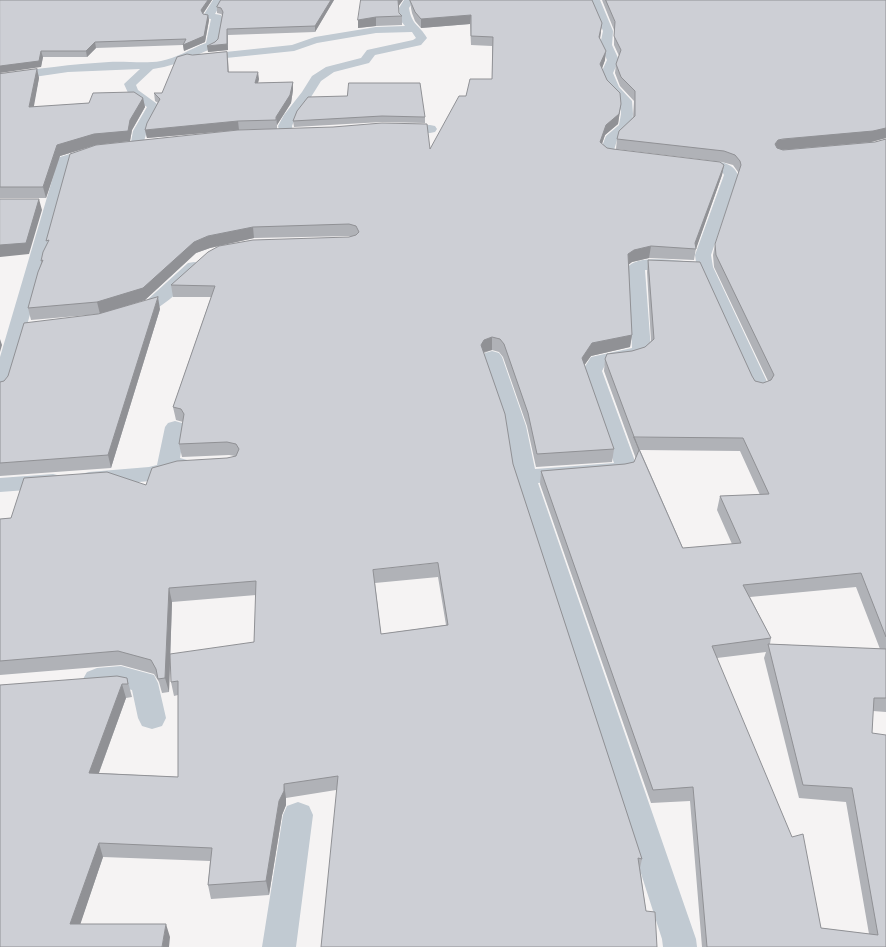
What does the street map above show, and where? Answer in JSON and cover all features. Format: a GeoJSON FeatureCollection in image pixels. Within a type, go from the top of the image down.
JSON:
{"type":"FeatureCollection","features":[{"type":"Feature","properties":{"kind":"street"},"geometry":{"type":"LineString","coordinates":[[181,59],[211,44],[217,17],[208,16],[218,0]]}},
{"type":"Feature","properties":{"kind":"street"},"geometry":{"type":"LineString","coordinates":[[286,134],[285,126],[290,115],[307,94],[316,79],[323,73],[330,69],[365,61],[371,52],[417,43],[422,38],[406,21],[404,8],[409,0]]}},
{"type":"Feature","properties":{"kind":"street"},"geometry":{"type":"LineString","coordinates":[[595,0],[608,31],[606,44],[613,60],[608,73],[613,88],[626,101],[627,114],[625,126],[611,139],[607,150],[612,154],[644,158]]}},
{"type":"Feature","properties":{"kind":"street"},"geometry":{"type":"LineString","coordinates":[[0,78],[68,68],[160,65],[181,59],[294,48],[315,40],[376,30],[415,29]]}},
{"type":"Feature","properties":{"kind":"street"},"geometry":{"type":"LineString","coordinates":[[0,388],[54,203],[65,160],[96,150],[144,144],[140,131],[154,106],[133,92],[130,84],[149,66]]}},
{"type":"Feature","properties":{"kind":"street"},"geometry":{"type":"LineString","coordinates":[[382,128],[430,130]]}},
{"type":"Feature","properties":{"kind":"street"},"geometry":{"type":"LineString","coordinates":[[270,135],[300,133]]}},
{"type":"Feature","properties":{"kind":"street"},"geometry":{"type":"LineString","coordinates":[[683,162],[722,167],[729,170],[731,175],[703,255],[705,267],[760,388]]}},
{"type":"Feature","properties":{"kind":"street"},"geometry":{"type":"LineString","coordinates":[[39,203],[54,203]]}},
{"type":"Feature","properties":{"kind":"street"},"geometry":{"type":"LineString","coordinates":[[115,317],[152,306],[203,258],[210,255]]}},
{"type":"Feature","properties":{"kind":"street"},"geometry":{"type":"LineString","coordinates":[[526,477],[623,469],[625,464],[592,371],[598,361],[635,354],[642,350],[636,267],[645,264],[705,267]]}},
{"type":"Feature","properties":{"kind":"street"},"geometry":{"type":"LineString","coordinates":[[492,357],[516,426],[526,477],[679,939],[680,947]]}},
{"type":"Feature","properties":{"kind":"street"},"geometry":{"type":"LineString","coordinates":[[167,468],[175,427]]}},
{"type":"Feature","properties":{"kind":"street"},"geometry":{"type":"LineString","coordinates":[[0,485],[151,474],[176,466],[199,464]]}},
{"type":"Feature","properties":{"kind":"street"},"geometry":{"type":"LineString","coordinates":[[76,681],[121,677],[144,683],[152,718]]}},
{"type":"Feature","properties":{"kind":"street"},"geometry":{"type":"LineString","coordinates":[[279,947],[298,815]]}},
{"type":"Feature","properties":{"kind":"building"},"geometry":{"type":"Polygon","coordinates":[[[0,0],[208,0],[201,10],[203,14],[208,15],[204,36],[183,45],[186,39],[95,42],[86,51],[41,51],[39,61],[0,66],[0,0]]]}},
{"type":"Feature","properties":{"kind":"building"},"geometry":{"type":"Polygon","coordinates":[[[221,0],[331,0],[315,26],[227,29],[227,44],[207,46],[218,39],[223,12],[221,8],[217,7],[221,0]]]}},
{"type":"Feature","properties":{"kind":"building"},"geometry":{"type":"Polygon","coordinates":[[[361,0],[398,0],[399,13],[402,16],[376,17],[358,20],[361,0]]]}},
{"type":"Feature","properties":{"kind":"building"},"geometry":{"type":"Polygon","coordinates":[[[410,0],[592,0],[602,23],[599,37],[606,51],[600,64],[607,80],[620,93],[621,104],[619,114],[606,125],[600,142],[607,148],[720,162],[724,165],[695,243],[696,249],[651,246],[634,250],[628,254],[632,335],[592,343],[582,358],[614,449],[537,454],[528,413],[504,344],[500,339],[492,337],[484,340],[481,345],[505,414],[513,464],[642,859],[638,858],[646,911],[655,912],[657,947],[321,947],[338,776],[284,784],[284,791],[279,801],[266,881],[208,885],[212,848],[99,843],[70,924],[166,924],[162,947],[0,947],[0,685],[117,676],[127,678],[128,684],[122,684],[89,773],[178,777],[178,681],[171,682],[170,654],[254,642],[256,581],[169,588],[165,678],[158,679],[156,669],[151,660],[118,651],[0,661],[0,519],[11,518],[24,478],[107,472],[146,485],[152,468],[177,461],[227,458],[236,456],[239,449],[236,444],[227,442],[179,444],[184,414],[181,409],[173,407],[215,286],[171,285],[208,252],[219,246],[253,240],[349,237],[356,235],[359,232],[356,226],[349,224],[253,227],[208,236],[194,242],[143,288],[97,302],[28,308],[43,260],[41,261],[43,252],[49,240],[46,241],[70,154],[96,145],[238,130],[333,127],[382,123],[427,124],[430,149],[459,96],[466,96],[470,79],[492,79],[493,37],[471,36],[471,15],[421,19],[415,12],[410,0]],[[438,563],[373,570],[381,634],[448,625],[438,563]]]}},
{"type":"Feature","properties":{"kind":"building"},"geometry":{"type":"Polygon","coordinates":[[[606,0],[886,0],[886,128],[873,131],[783,139],[778,140],[775,144],[777,148],[783,150],[875,142],[886,139],[886,637],[861,573],[743,585],[771,638],[712,646],[792,837],[803,834],[821,928],[878,935],[852,788],[803,785],[768,644],[886,649],[886,698],[874,698],[872,733],[886,735],[886,947],[707,947],[693,787],[653,790],[541,471],[634,462],[639,450],[635,439],[683,548],[741,543],[720,496],[769,494],[743,438],[634,437],[605,359],[607,354],[632,351],[645,347],[654,339],[648,260],[700,262],[755,381],[763,383],[771,380],[774,375],[716,255],[715,244],[741,165],[740,161],[735,155],[724,151],[617,139],[619,131],[635,116],[635,91],[621,77],[616,64],[621,50],[614,36],[615,22],[606,0]]]}},
{"type":"Feature","properties":{"kind":"building"},"geometry":{"type":"Polygon","coordinates":[[[227,52],[228,72],[258,72],[255,83],[293,82],[290,95],[276,117],[276,120],[238,121],[145,130],[147,123],[160,99],[154,93],[162,93],[177,57],[187,54],[192,55],[227,52]]]}},
{"type":"Feature","properties":{"kind":"building"},"geometry":{"type":"Polygon","coordinates":[[[37,69],[29,107],[89,103],[93,93],[134,92],[143,98],[130,120],[128,131],[94,134],[57,145],[43,187],[0,187],[0,74],[37,69]]]}},
{"type":"Feature","properties":{"kind":"building"},"geometry":{"type":"Polygon","coordinates":[[[349,83],[420,83],[425,117],[382,116],[293,121],[297,111],[308,97],[347,96],[349,83]]]}},
{"type":"Feature","properties":{"kind":"building"},"geometry":{"type":"Polygon","coordinates":[[[0,199],[39,199],[26,243],[0,245],[0,199]]]}},
{"type":"Feature","properties":{"kind":"building"},"geometry":{"type":"Polygon","coordinates":[[[158,297],[108,455],[0,463],[0,382],[4,381],[8,376],[24,323],[98,314],[158,297]]]}}]}
